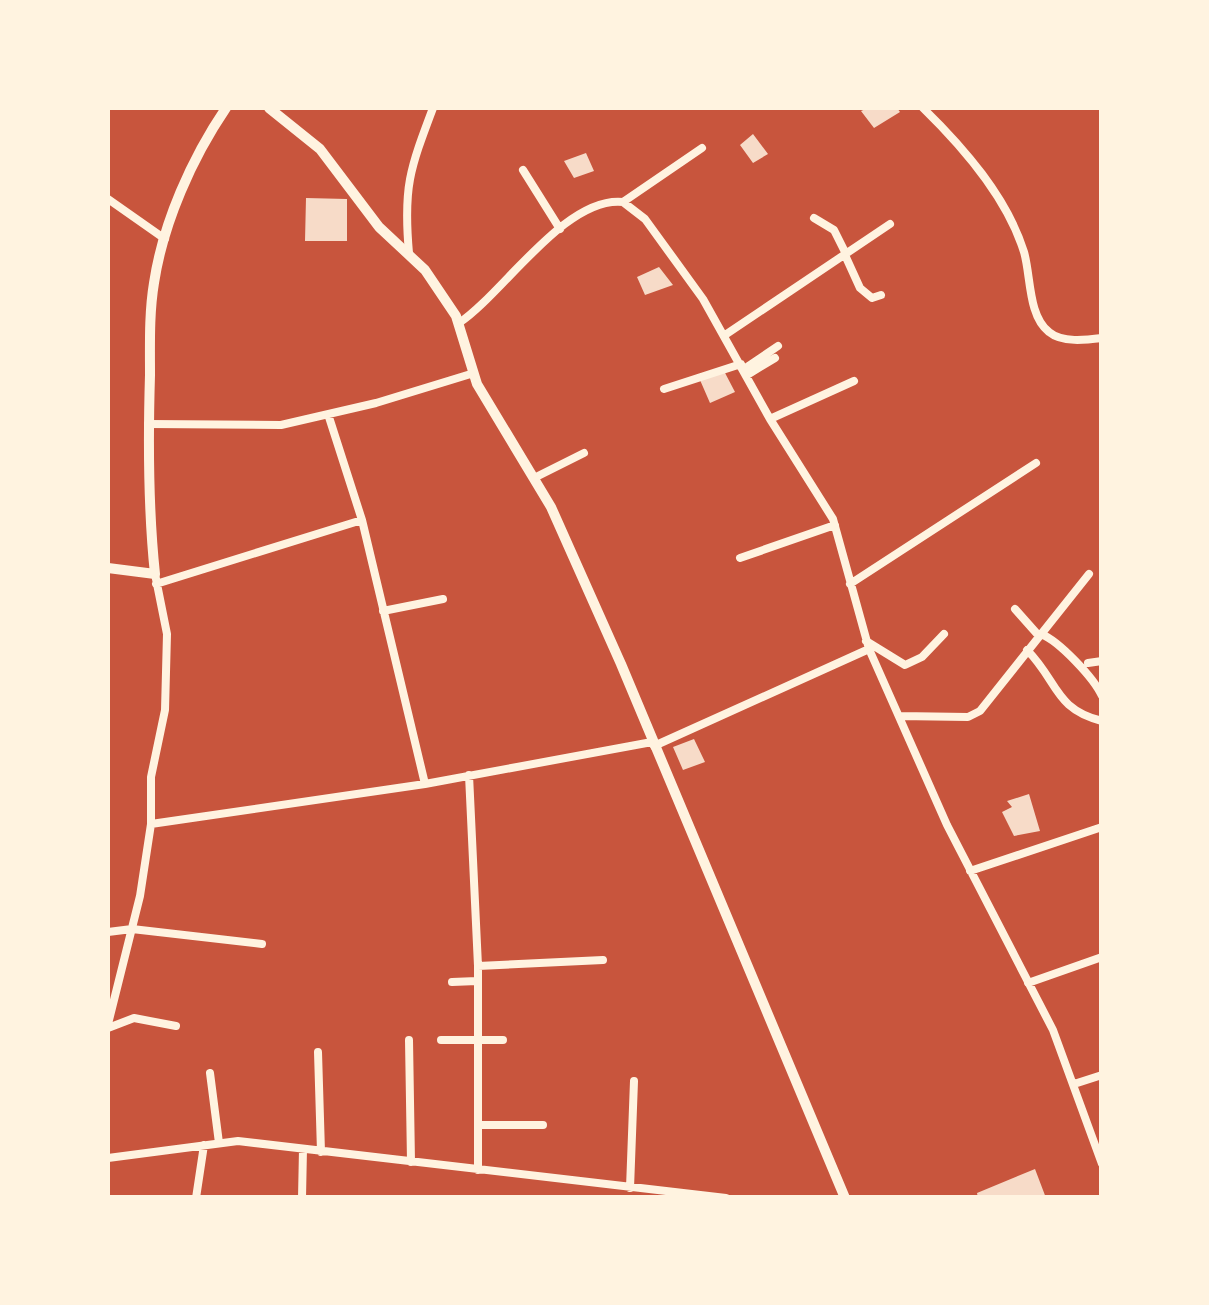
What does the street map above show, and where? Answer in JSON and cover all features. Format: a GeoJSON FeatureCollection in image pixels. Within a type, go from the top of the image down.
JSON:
{"type":"FeatureCollection","features":[{"type":"Feature","properties":{"kind":"main road"},"geometry":{"type":"LineString","coordinates":[[108,568],[155,579],[148,424],[154,284],[165,239],[207,135],[226,108]]}},
{"type":"Feature","properties":{"kind":"main road"},"geometry":{"type":"LineString","coordinates":[[268,108],[320,149],[379,226],[409,253],[444,296],[458,323],[474,373],[496,418],[534,478],[622,664],[845,1198]]}},
{"type":"Feature","properties":{"kind":"street"},"geometry":{"type":"LineString","coordinates":[[409,253],[404,203],[408,178],[433,108]]}},
{"type":"Feature","properties":{"kind":"street"},"geometry":{"type":"LineString","coordinates":[[923,108],[968,157],[1012,226],[1022,246],[1036,312],[1045,329],[1062,338],[1102,338]]}},
{"type":"Feature","properties":{"kind":"street"},"geometry":{"type":"LineString","coordinates":[[458,323],[560,230],[600,204],[623,202],[702,148]]}},
{"type":"Feature","properties":{"kind":"street"},"geometry":{"type":"LineString","coordinates":[[523,170],[560,230]]}},
{"type":"Feature","properties":{"kind":"street"},"geometry":{"type":"LineString","coordinates":[[108,199],[165,239]]}},
{"type":"Feature","properties":{"kind":"street"},"geometry":{"type":"LineString","coordinates":[[623,202],[645,219],[725,335],[770,419],[835,525],[868,645],[970,871],[1053,1030],[1102,1164]]}},
{"type":"Feature","properties":{"kind":"street"},"geometry":{"type":"LineString","coordinates":[[814,218],[834,230],[864,294],[872,298],[881,296]]}},
{"type":"Feature","properties":{"kind":"street"},"geometry":{"type":"LineString","coordinates":[[725,335],[890,224]]}},
{"type":"Feature","properties":{"kind":"street"},"geometry":{"type":"LineString","coordinates":[[744,369],[778,346]]}},
{"type":"Feature","properties":{"kind":"street"},"geometry":{"type":"LineString","coordinates":[[664,389],[776,358]]}},
{"type":"Feature","properties":{"kind":"street"},"geometry":{"type":"LineString","coordinates":[[148,424],[262,428],[328,414],[474,373]]}},
{"type":"Feature","properties":{"kind":"street"},"geometry":{"type":"LineString","coordinates":[[770,419],[854,381]]}},
{"type":"Feature","properties":{"kind":"street"},"geometry":{"type":"LineString","coordinates":[[328,414],[362,520],[425,784]]}},
{"type":"Feature","properties":{"kind":"street"},"geometry":{"type":"LineString","coordinates":[[534,478],[584,453]]}},
{"type":"Feature","properties":{"kind":"street"},"geometry":{"type":"LineString","coordinates":[[850,584],[1036,463]]}},
{"type":"Feature","properties":{"kind":"street"},"geometry":{"type":"LineString","coordinates":[[108,1026],[132,929],[151,824],[151,777],[165,710],[168,634],[155,579],[362,520]]}},
{"type":"Feature","properties":{"kind":"street"},"geometry":{"type":"LineString","coordinates":[[740,558],[835,525]]}},
{"type":"Feature","properties":{"kind":"street"},"geometry":{"type":"LineString","coordinates":[[900,716],[974,715],[1088,574]]}},
{"type":"Feature","properties":{"kind":"street"},"geometry":{"type":"LineString","coordinates":[[383,611],[443,600]]}},
{"type":"Feature","properties":{"kind":"street"},"geometry":{"type":"LineString","coordinates":[[1014,609],[1040,635],[1052,639],[1092,680],[1102,696]]}},
{"type":"Feature","properties":{"kind":"street"},"geometry":{"type":"LineString","coordinates":[[868,645],[905,665],[922,657],[944,634]]}},
{"type":"Feature","properties":{"kind":"street"},"geometry":{"type":"LineString","coordinates":[[151,824],[425,784],[653,744],[868,645]]}},
{"type":"Feature","properties":{"kind":"street"},"geometry":{"type":"LineString","coordinates":[[1027,650],[1070,709],[1102,721]]}},
{"type":"Feature","properties":{"kind":"street"},"geometry":{"type":"LineString","coordinates":[[1088,663],[1102,661]]}},
{"type":"Feature","properties":{"kind":"street"},"geometry":{"type":"LineString","coordinates":[[469,776],[478,966],[478,1170]]}},
{"type":"Feature","properties":{"kind":"street"},"geometry":{"type":"LineString","coordinates":[[970,871],[1102,827]]}},
{"type":"Feature","properties":{"kind":"street"},"geometry":{"type":"LineString","coordinates":[[108,932],[132,929],[262,944]]}},
{"type":"Feature","properties":{"kind":"street"},"geometry":{"type":"LineString","coordinates":[[1028,982],[1102,958]]}},
{"type":"Feature","properties":{"kind":"street"},"geometry":{"type":"LineString","coordinates":[[478,966],[603,960]]}},
{"type":"Feature","properties":{"kind":"street"},"geometry":{"type":"LineString","coordinates":[[452,982],[476,982]]}},
{"type":"Feature","properties":{"kind":"street"},"geometry":{"type":"LineString","coordinates":[[108,1026],[134,1018],[176,1026]]}},
{"type":"Feature","properties":{"kind":"street"},"geometry":{"type":"LineString","coordinates":[[409,1040],[411,1162]]}},
{"type":"Feature","properties":{"kind":"street"},"geometry":{"type":"LineString","coordinates":[[440,1040],[503,1040]]}},
{"type":"Feature","properties":{"kind":"street"},"geometry":{"type":"LineString","coordinates":[[318,1052],[321,1152]]}},
{"type":"Feature","properties":{"kind":"street"},"geometry":{"type":"LineString","coordinates":[[210,1073],[219,1142]]}},
{"type":"Feature","properties":{"kind":"street"},"geometry":{"type":"LineString","coordinates":[[1074,1084],[1102,1074]]}},
{"type":"Feature","properties":{"kind":"street"},"geometry":{"type":"LineString","coordinates":[[630,1188],[634,1081]]}},
{"type":"Feature","properties":{"kind":"street"},"geometry":{"type":"LineString","coordinates":[[479,1125],[543,1125]]}},
{"type":"Feature","properties":{"kind":"street"},"geometry":{"type":"LineString","coordinates":[[108,1158],[238,1141],[726,1198]]}},
{"type":"Feature","properties":{"kind":"street"},"geometry":{"type":"LineString","coordinates":[[196,1198],[204,1145]]}},
{"type":"Feature","properties":{"kind":"street"},"geometry":{"type":"LineString","coordinates":[[302,1198],[304,1150]]}},
{"type":"Feature","properties":{"kind":"building"},"geometry":{"type":"Polygon","coordinates":[[[897,108],[900,112],[874,128],[861,111],[897,108]]]}},
{"type":"Feature","properties":{"kind":"building"},"geometry":{"type":"Polygon","coordinates":[[[753,134],[768,154],[753,163],[740,145],[753,134]]]}},
{"type":"Feature","properties":{"kind":"building"},"geometry":{"type":"Polygon","coordinates":[[[586,153],[594,171],[574,178],[564,161],[586,153]]]}},
{"type":"Feature","properties":{"kind":"building"},"geometry":{"type":"Polygon","coordinates":[[[306,198],[347,199],[347,241],[305,241],[306,198]]]}},
{"type":"Feature","properties":{"kind":"building"},"geometry":{"type":"Polygon","coordinates":[[[659,267],[673,285],[645,295],[637,277],[659,267]]]}},
{"type":"Feature","properties":{"kind":"building"},"geometry":{"type":"Polygon","coordinates":[[[724,371],[735,392],[710,403],[700,380],[724,371]]]}},
{"type":"Feature","properties":{"kind":"building"},"geometry":{"type":"Polygon","coordinates":[[[694,739],[705,762],[683,770],[673,747],[694,739]]]}},
{"type":"Feature","properties":{"kind":"building"},"geometry":{"type":"Polygon","coordinates":[[[1029,794],[1040,831],[1014,836],[1002,812],[1012,807],[1007,801],[1029,794]]]}},
{"type":"Feature","properties":{"kind":"building"},"geometry":{"type":"Polygon","coordinates":[[[1035,1169],[1046,1198],[978,1198],[977,1193],[1035,1169]]]}}]}
